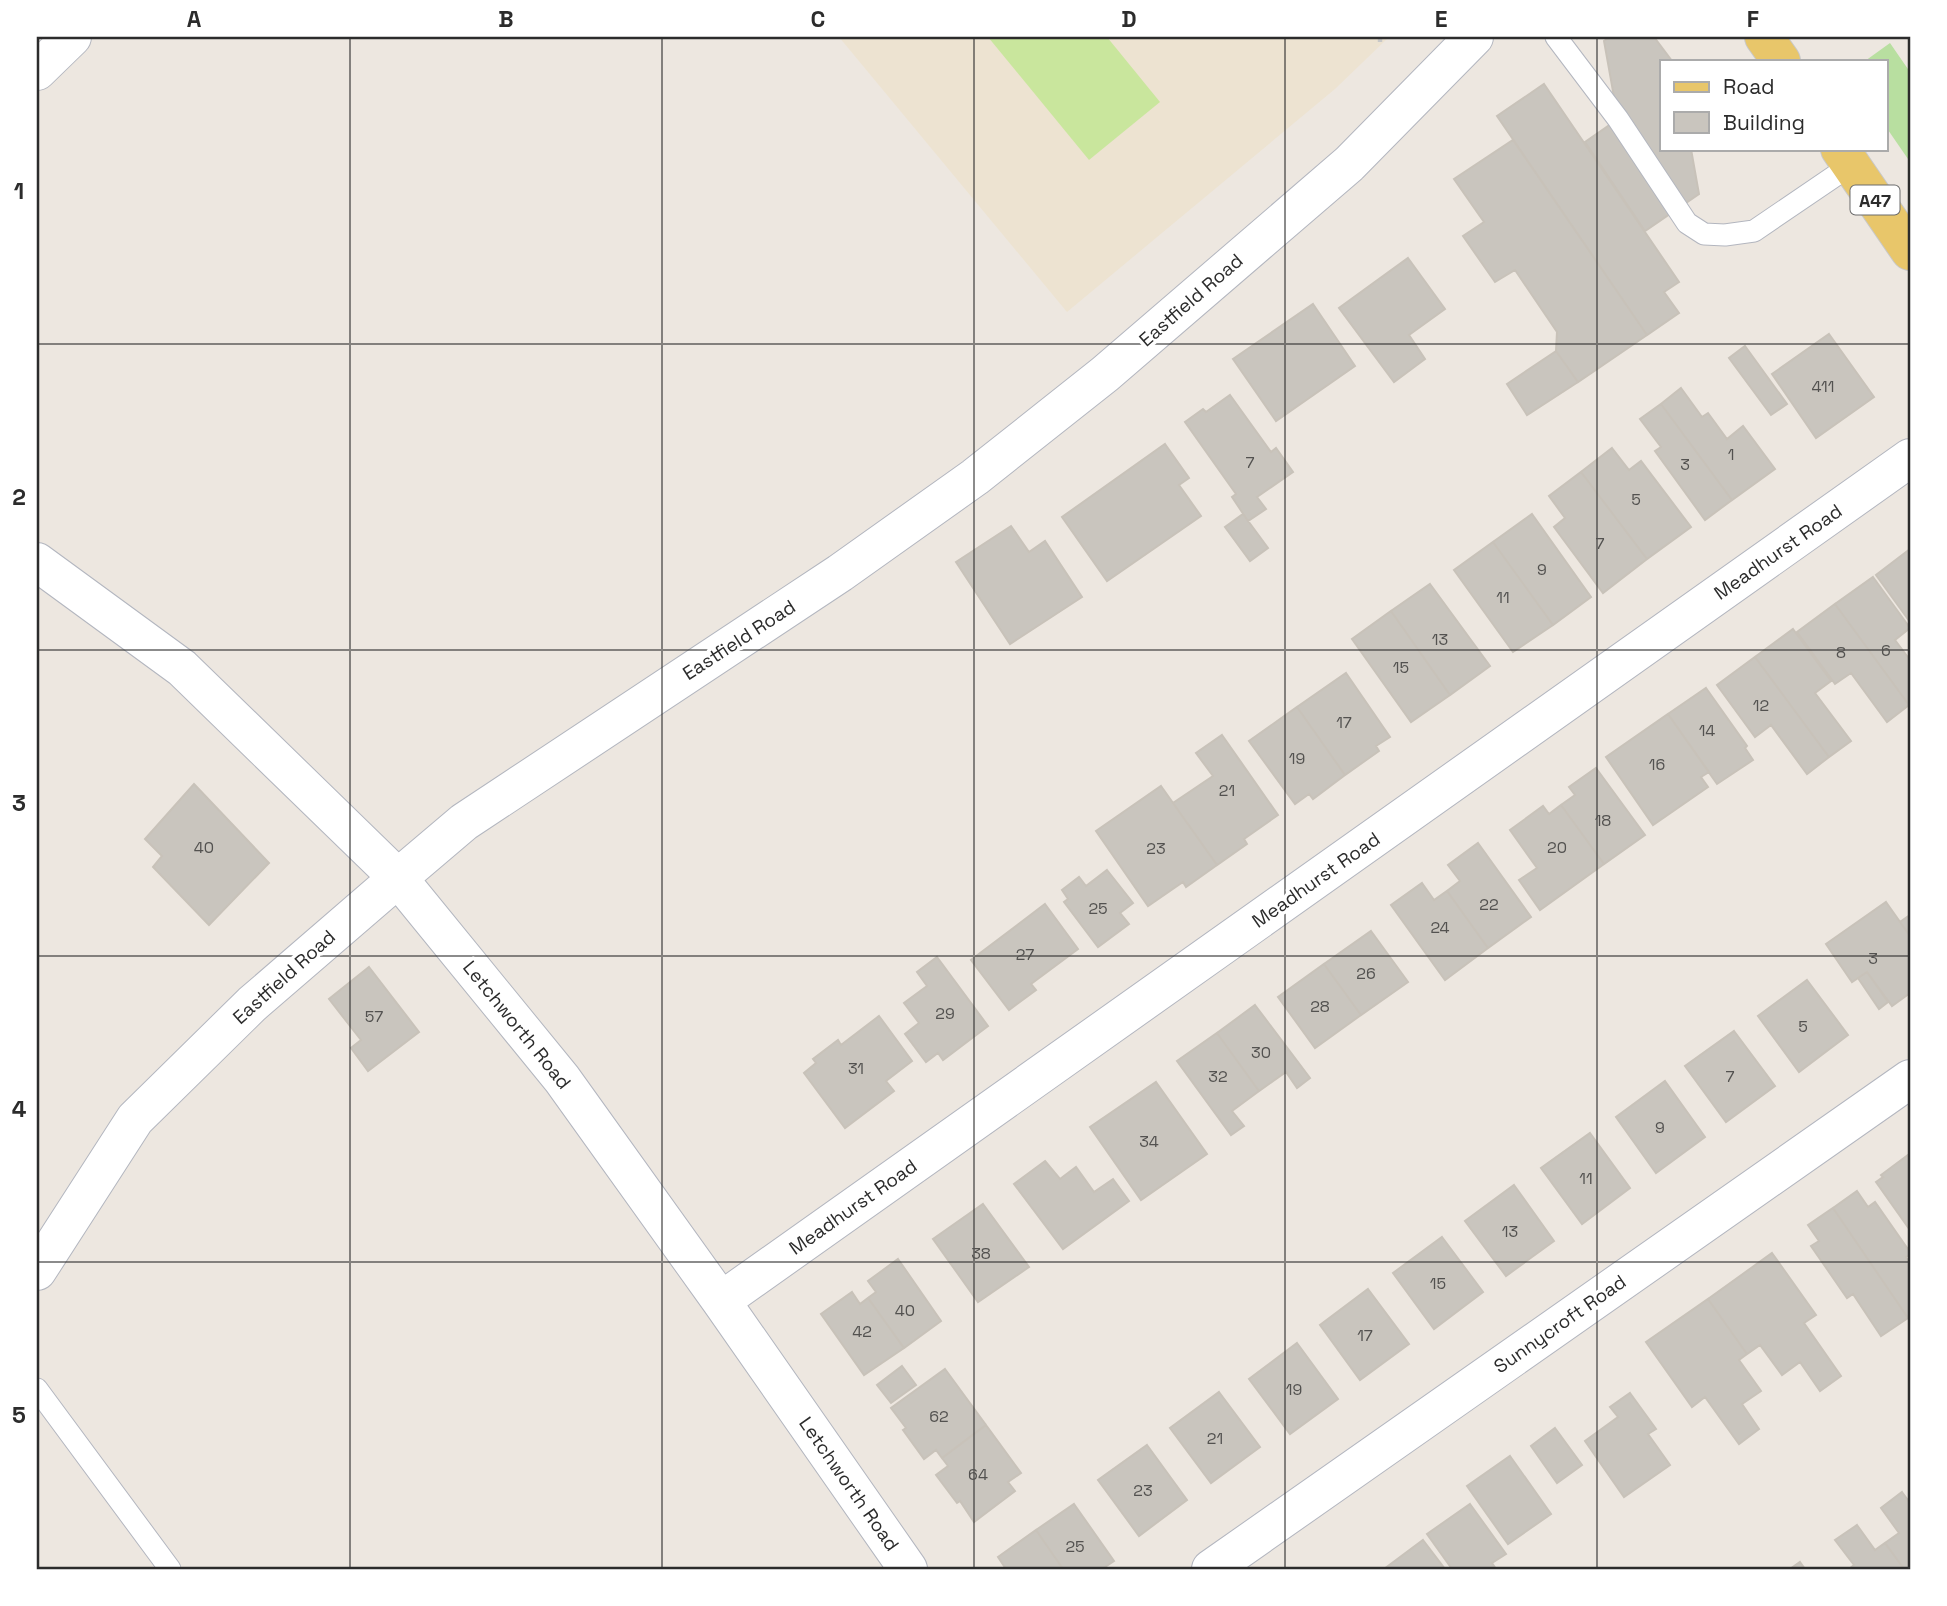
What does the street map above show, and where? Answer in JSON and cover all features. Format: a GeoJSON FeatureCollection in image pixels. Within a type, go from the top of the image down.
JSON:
{"type":"FeatureCollection","features":[{"type":"Feature","properties":{"kind":"main road"},"geometry":{"type":"LineString","coordinates":[[1764,37],[1780,60]]}},
{"type":"Feature","properties":{"kind":"main road","name":"A47"},"geometry":{"type":"LineString","coordinates":[[1846,157],[1910,251]]}},
{"type":"Feature","properties":{"kind":"street"},"geometry":{"type":"LineString","coordinates":[[37,71],[72,37]]}},
{"type":"Feature","properties":{"kind":"street","name":"Eastfield Road"},"geometry":{"type":"LineString","coordinates":[[37,1271],[135,1119],[252,1004],[398,878],[464,822],[840,573],[975,477],[1105,374],[1349,164],[1475,37]]}},
{"type":"Feature","properties":{"kind":"street","name":"Meadhurst Road"},"geometry":{"type":"LineString","coordinates":[[721,1301],[1910,458]]}},
{"type":"Feature","properties":{"kind":"street","name":"Letchworth Road"},"geometry":{"type":"LineString","coordinates":[[37,562],[182,668],[398,878],[562,1079],[908,1569]]}},
{"type":"Feature","properties":{"kind":"street","name":"Sunnycroft Road"},"geometry":{"type":"LineString","coordinates":[[1211,1569],[1910,1079]]}},
{"type":"Feature","properties":{"kind":"lane"},"geometry":{"type":"LineString","coordinates":[[1556,37],[1618,119],[1687,223],[1704,234],[1725,235],[1754,231],[1846,157]]}},
{"type":"Feature","properties":{"kind":"lane"},"geometry":{"type":"LineString","coordinates":[[37,1389],[170,1569]]}},
{"type":"Feature","properties":{"kind":"path"},"geometry":{"type":"LineString","coordinates":[[1380,37],[1380,45]]}},
{"type":"Feature","properties":{"kind":"shaded area"},"geometry":{"type":"Polygon","coordinates":[[[839,37],[1389,37],[1335,89],[1067,312],[839,37]]]}},
{"type":"Feature","properties":{"kind":"green space"},"geometry":{"type":"Polygon","coordinates":[[[988,37],[1107,37],[1160,102],[1089,160],[988,37]]]}},
{"type":"Feature","properties":{"kind":"green space"},"geometry":{"type":"Polygon","coordinates":[[[1890,43],[1910,72],[1908,159],[1888,130],[1888,60],[1866,60],[1890,43]]]}},
{"type":"Feature","properties":{"kind":"building"},"geometry":{"type":"Polygon","coordinates":[[[1610,37],[1654,37],[1671,60],[1660,60],[1660,150],[1691,150],[1699,194],[1645,231],[1585,142],[1618,119],[1604,41],[1610,37]]]}},
{"type":"Feature","properties":{"kind":"building"},"geometry":{"type":"Polygon","coordinates":[[[1544,84],[1679,282],[1664,292],[1679,313],[1647,335],[1497,116],[1544,84]]]}},
{"type":"Feature","properties":{"kind":"building"},"geometry":{"type":"Polygon","coordinates":[[[1513,140],[1647,335],[1578,382],[1556,351],[1557,332],[1515,270],[1495,282],[1463,236],[1484,222],[1454,179],[1513,140]]]}},
{"type":"Feature","properties":{"kind":"building"},"geometry":{"type":"Polygon","coordinates":[[[1408,258],[1445,309],[1409,335],[1425,359],[1394,382],[1339,308],[1408,258]]]}},
{"type":"Feature","properties":{"kind":"building"},"geometry":{"type":"Polygon","coordinates":[[[1313,304],[1355,366],[1276,421],[1233,359],[1313,304]]]}},
{"type":"Feature","properties":{"kind":"building"},"geometry":{"type":"Polygon","coordinates":[[[1829,334],[1874,397],[1816,438],[1772,374],[1829,334]]]}},
{"type":"Feature","properties":{"kind":"building"},"geometry":{"type":"Polygon","coordinates":[[[1745,346],[1787,404],[1771,415],[1729,358],[1745,346]]]}},
{"type":"Feature","properties":{"kind":"building"},"geometry":{"type":"Polygon","coordinates":[[[1556,351],[1578,382],[1527,415],[1507,384],[1556,351]]]}},
{"type":"Feature","properties":{"kind":"building"},"geometry":{"type":"Polygon","coordinates":[[[1681,388],[1702,417],[1708,413],[1727,439],[1743,426],[1775,469],[1732,500],[1661,404],[1681,388]]]}},
{"type":"Feature","properties":{"kind":"building"},"geometry":{"type":"Polygon","coordinates":[[[1230,395],[1271,452],[1276,448],[1293,472],[1257,497],[1266,509],[1248,521],[1232,497],[1236,494],[1185,422],[1203,409],[1206,412],[1230,395]]]}},
{"type":"Feature","properties":{"kind":"building"},"geometry":{"type":"Polygon","coordinates":[[[1661,404],[1732,500],[1705,520],[1655,451],[1661,447],[1640,419],[1661,404]]]}},
{"type":"Feature","properties":{"kind":"building"},"geometry":{"type":"Polygon","coordinates":[[[1165,444],[1189,478],[1179,485],[1201,516],[1107,581],[1062,517],[1165,444]]]}},
{"type":"Feature","properties":{"kind":"building"},"geometry":{"type":"Polygon","coordinates":[[[1165,444],[1189,478],[1179,485],[1201,516],[1107,581],[1062,517],[1165,444]]]}},
{"type":"Feature","properties":{"kind":"building"},"geometry":{"type":"Polygon","coordinates":[[[1612,448],[1629,470],[1641,461],[1691,527],[1647,559],[1581,472],[1612,448]]]}},
{"type":"Feature","properties":{"kind":"building"},"geometry":{"type":"Polygon","coordinates":[[[1581,472],[1647,559],[1603,593],[1554,527],[1565,518],[1549,496],[1581,472]]]}},
{"type":"Feature","properties":{"kind":"building"},"geometry":{"type":"Polygon","coordinates":[[[1243,514],[1268,548],[1250,561],[1225,527],[1243,514]]]}},
{"type":"Feature","properties":{"kind":"building"},"geometry":{"type":"Polygon","coordinates":[[[1532,514],[1591,597],[1553,625],[1493,542],[1532,514]]]}},
{"type":"Feature","properties":{"kind":"building"},"geometry":{"type":"Polygon","coordinates":[[[1011,526],[1029,552],[1045,541],[1082,597],[1010,644],[956,562],[1011,526]]]}},
{"type":"Feature","properties":{"kind":"building"},"geometry":{"type":"Polygon","coordinates":[[[1493,542],[1553,625],[1513,652],[1454,570],[1493,542]]]}},
{"type":"Feature","properties":{"kind":"building"},"geometry":{"type":"Polygon","coordinates":[[[1910,549],[1910,622],[1876,575],[1910,549]]]}},
{"type":"Feature","properties":{"kind":"building"},"geometry":{"type":"Polygon","coordinates":[[[1873,577],[1910,628],[1895,640],[1910,660],[1909,705],[1835,604],[1873,577]]]}},
{"type":"Feature","properties":{"kind":"building"},"geometry":{"type":"Polygon","coordinates":[[[1430,584],[1490,666],[1450,695],[1391,611],[1430,584]]]}},
{"type":"Feature","properties":{"kind":"building"},"geometry":{"type":"Polygon","coordinates":[[[1835,604],[1909,705],[1887,722],[1851,673],[1835,684],[1797,632],[1835,604]]]}},
{"type":"Feature","properties":{"kind":"building"},"geometry":{"type":"Polygon","coordinates":[[[1391,611],[1450,695],[1411,722],[1352,639],[1391,611]]]}},
{"type":"Feature","properties":{"kind":"building"},"geometry":{"type":"Polygon","coordinates":[[[1793,629],[1831,681],[1815,693],[1851,741],[1829,757],[1755,657],[1793,629]]]}},
{"type":"Feature","properties":{"kind":"building"},"geometry":{"type":"Polygon","coordinates":[[[1755,657],[1829,757],[1807,774],[1771,725],[1755,737],[1717,685],[1755,657]]]}},
{"type":"Feature","properties":{"kind":"building"},"geometry":{"type":"Polygon","coordinates":[[[1346,673],[1390,737],[1376,746],[1379,751],[1345,775],[1297,707],[1346,673]]]}},
{"type":"Feature","properties":{"kind":"building"},"geometry":{"type":"Polygon","coordinates":[[[1706,688],[1747,746],[1745,748],[1753,760],[1717,784],[1668,714],[1706,688]]]}},
{"type":"Feature","properties":{"kind":"building"},"geometry":{"type":"Polygon","coordinates":[[[1297,707],[1345,775],[1313,799],[1309,794],[1295,804],[1249,741],[1297,707]]]}},
{"type":"Feature","properties":{"kind":"building"},"geometry":{"type":"Polygon","coordinates":[[[1668,714],[1709,772],[1701,777],[1708,787],[1653,825],[1606,757],[1668,714]]]}},
{"type":"Feature","properties":{"kind":"building"},"geometry":{"type":"Polygon","coordinates":[[[1222,735],[1278,815],[1244,839],[1247,844],[1217,865],[1173,803],[1213,776],[1196,753],[1222,735]]]}},
{"type":"Feature","properties":{"kind":"building"},"geometry":{"type":"Polygon","coordinates":[[[1596,768],[1645,835],[1604,864],[1561,805],[1575,795],[1569,787],[1596,768]]]}},
{"type":"Feature","properties":{"kind":"building"},"geometry":{"type":"Polygon","coordinates":[[[194,784],[269,863],[209,925],[153,867],[162,856],[145,839],[194,784]]]}},
{"type":"Feature","properties":{"kind":"building"},"geometry":{"type":"Polygon","coordinates":[[[1161,786],[1217,865],[1186,887],[1183,882],[1148,906],[1096,831],[1161,786]]]}},
{"type":"Feature","properties":{"kind":"building"},"geometry":{"type":"Polygon","coordinates":[[[1561,805],[1604,864],[1540,910],[1519,880],[1537,868],[1510,830],[1543,806],[1549,814],[1561,805]]]}},
{"type":"Feature","properties":{"kind":"building"},"geometry":{"type":"Polygon","coordinates":[[[1478,843],[1531,917],[1488,948],[1447,891],[1460,881],[1448,865],[1478,843]]]}},
{"type":"Feature","properties":{"kind":"building"},"geometry":{"type":"Polygon","coordinates":[[[1107,870],[1133,903],[1120,913],[1129,924],[1098,947],[1064,902],[1068,899],[1062,890],[1079,877],[1086,886],[1107,870]]]}},
{"type":"Feature","properties":{"kind":"building"},"geometry":{"type":"Polygon","coordinates":[[[1422,883],[1434,900],[1447,891],[1488,948],[1445,980],[1391,905],[1422,883]]]}},
{"type":"Feature","properties":{"kind":"building"},"geometry":{"type":"Polygon","coordinates":[[[1886,902],[1910,936],[1910,993],[1892,1006],[1867,972],[1852,982],[1826,944],[1886,902]]]}},
{"type":"Feature","properties":{"kind":"building"},"geometry":{"type":"Polygon","coordinates":[[[1045,904],[1078,949],[1031,984],[1036,990],[1009,1010],[971,960],[1045,904]]]}},
{"type":"Feature","properties":{"kind":"building"},"geometry":{"type":"Polygon","coordinates":[[[1910,915],[1910,936],[1900,922],[1910,915]]]}},
{"type":"Feature","properties":{"kind":"building"},"geometry":{"type":"Polygon","coordinates":[[[1371,931],[1408,982],[1361,1015],[1324,964],[1371,931]]]}},
{"type":"Feature","properties":{"kind":"building"},"geometry":{"type":"Polygon","coordinates":[[[937,957],[988,1026],[943,1060],[938,1053],[926,1062],[905,1034],[919,1023],[904,1003],[927,986],[917,972],[937,957]]]}},
{"type":"Feature","properties":{"kind":"building"},"geometry":{"type":"Polygon","coordinates":[[[1324,964],[1361,1015],[1315,1048],[1278,997],[1324,964]]]}},
{"type":"Feature","properties":{"kind":"building"},"geometry":{"type":"Polygon","coordinates":[[[369,967],[419,1032],[368,1071],[351,1048],[361,1040],[329,999],[369,967]]]}},
{"type":"Feature","properties":{"kind":"building"},"geometry":{"type":"Polygon","coordinates":[[[1867,972],[1888,1002],[1879,1009],[1858,978],[1867,972]]]}},
{"type":"Feature","properties":{"kind":"building"},"geometry":{"type":"Polygon","coordinates":[[[1807,980],[1848,1035],[1799,1072],[1758,1016],[1807,980]]]}},
{"type":"Feature","properties":{"kind":"building"},"geometry":{"type":"Polygon","coordinates":[[[1255,1005],[1310,1078],[1297,1088],[1286,1072],[1259,1091],[1217,1033],[1255,1005]]]}},
{"type":"Feature","properties":{"kind":"building"},"geometry":{"type":"Polygon","coordinates":[[[879,1016],[912,1061],[886,1081],[894,1091],[845,1128],[804,1073],[816,1063],[813,1059],[838,1040],[841,1045],[879,1016]]]}},
{"type":"Feature","properties":{"kind":"building"},"geometry":{"type":"Polygon","coordinates":[[[1734,1031],[1775,1086],[1726,1122],[1685,1066],[1734,1031]]]}},
{"type":"Feature","properties":{"kind":"building"},"geometry":{"type":"Polygon","coordinates":[[[1217,1033],[1259,1091],[1232,1111],[1244,1126],[1231,1135],[1177,1061],[1217,1033]]]}},
{"type":"Feature","properties":{"kind":"building"},"geometry":{"type":"Polygon","coordinates":[[[1665,1081],[1705,1137],[1656,1173],[1616,1117],[1665,1081]]]}},
{"type":"Feature","properties":{"kind":"building"},"geometry":{"type":"Polygon","coordinates":[[[1156,1082],[1207,1154],[1141,1200],[1090,1127],[1156,1082]]]}},
{"type":"Feature","properties":{"kind":"building"},"geometry":{"type":"Polygon","coordinates":[[[1590,1133],[1630,1188],[1582,1224],[1541,1168],[1590,1133]]]}},
{"type":"Feature","properties":{"kind":"building"},"geometry":{"type":"Polygon","coordinates":[[[1908,1155],[1910,1230],[1876,1182],[1883,1177],[1881,1175],[1908,1155]]]}},
{"type":"Feature","properties":{"kind":"building"},"geometry":{"type":"Polygon","coordinates":[[[1045,1161],[1060,1179],[1076,1167],[1094,1192],[1113,1179],[1129,1201],[1063,1249],[1014,1184],[1045,1161]]]}},
{"type":"Feature","properties":{"kind":"building"},"geometry":{"type":"Polygon","coordinates":[[[1514,1185],[1554,1241],[1506,1276],[1465,1221],[1514,1185]]]}},
{"type":"Feature","properties":{"kind":"building"},"geometry":{"type":"Polygon","coordinates":[[[1857,1191],[1868,1207],[1875,1202],[1910,1252],[1906,1257],[1910,1264],[1908,1318],[1833,1208],[1857,1191]]]}},
{"type":"Feature","properties":{"kind":"building"},"geometry":{"type":"Polygon","coordinates":[[[983,1204],[1029,1267],[978,1302],[933,1239],[983,1204]]]}},
{"type":"Feature","properties":{"kind":"building"},"geometry":{"type":"Polygon","coordinates":[[[1833,1208],[1908,1318],[1881,1336],[1853,1294],[1847,1298],[1811,1246],[1819,1241],[1808,1225],[1833,1208]]]}},
{"type":"Feature","properties":{"kind":"building"},"geometry":{"type":"Polygon","coordinates":[[[1442,1237],[1483,1292],[1434,1329],[1393,1273],[1442,1237]]]}},
{"type":"Feature","properties":{"kind":"building"},"geometry":{"type":"Polygon","coordinates":[[[1772,1253],[1816,1315],[1804,1323],[1841,1376],[1820,1391],[1800,1362],[1782,1375],[1760,1345],[1747,1354],[1708,1299],[1772,1253]]]}},
{"type":"Feature","properties":{"kind":"building"},"geometry":{"type":"Polygon","coordinates":[[[898,1259],[941,1321],[904,1348],[868,1298],[876,1292],[868,1281],[898,1259]]]}},
{"type":"Feature","properties":{"kind":"building"},"geometry":{"type":"Polygon","coordinates":[[[1368,1289],[1409,1344],[1360,1380],[1320,1325],[1368,1289]]]}},
{"type":"Feature","properties":{"kind":"building"},"geometry":{"type":"Polygon","coordinates":[[[852,1292],[860,1304],[868,1298],[904,1348],[864,1375],[821,1314],[852,1292]]]}},
{"type":"Feature","properties":{"kind":"building"},"geometry":{"type":"Polygon","coordinates":[[[1708,1299],[1747,1354],[1739,1360],[1761,1391],[1742,1404],[1759,1429],[1739,1444],[1705,1397],[1692,1407],[1646,1342],[1708,1299]]]}},
{"type":"Feature","properties":{"kind":"building"},"geometry":{"type":"Polygon","coordinates":[[[1297,1343],[1338,1399],[1290,1434],[1249,1379],[1297,1343]]]}},
{"type":"Feature","properties":{"kind":"building"},"geometry":{"type":"Polygon","coordinates":[[[902,1366],[916,1385],[891,1403],[877,1385],[902,1366]]]}},
{"type":"Feature","properties":{"kind":"building"},"geometry":{"type":"Polygon","coordinates":[[[945,1369],[986,1425],[942,1458],[936,1450],[924,1459],[891,1408],[945,1369]]]}},
{"type":"Feature","properties":{"kind":"building"},"geometry":{"type":"Polygon","coordinates":[[[1219,1392],[1260,1447],[1211,1483],[1170,1428],[1219,1392]]]}},
{"type":"Feature","properties":{"kind":"building"},"geometry":{"type":"Polygon","coordinates":[[[1630,1393],[1656,1429],[1648,1434],[1670,1465],[1624,1497],[1585,1441],[1618,1417],[1610,1407],[1630,1393]]]}},
{"type":"Feature","properties":{"kind":"building"},"geometry":{"type":"Polygon","coordinates":[[[986,1425],[1021,1473],[1008,1482],[1015,1491],[974,1522],[960,1501],[957,1503],[936,1475],[948,1466],[942,1458],[986,1425]]]}},
{"type":"Feature","properties":{"kind":"building"},"geometry":{"type":"Polygon","coordinates":[[[1555,1428],[1582,1465],[1557,1483],[1531,1446],[1555,1428]]]}},
{"type":"Feature","properties":{"kind":"building"},"geometry":{"type":"Polygon","coordinates":[[[1147,1445],[1187,1500],[1139,1536],[1098,1480],[1147,1445]]]}},
{"type":"Feature","properties":{"kind":"building"},"geometry":{"type":"Polygon","coordinates":[[[1510,1456],[1551,1514],[1508,1544],[1467,1486],[1510,1456]]]}},
{"type":"Feature","properties":{"kind":"building"},"geometry":{"type":"Polygon","coordinates":[[[1902,1492],[1910,1503],[1910,1569],[1904,1569],[1885,1543],[1899,1533],[1881,1508],[1902,1492]]]}},
{"type":"Feature","properties":{"kind":"building"},"geometry":{"type":"Polygon","coordinates":[[[1074,1504],[1114,1561],[1102,1569],[1063,1569],[1036,1530],[1074,1504]]]}},
{"type":"Feature","properties":{"kind":"building"},"geometry":{"type":"Polygon","coordinates":[[[1470,1504],[1506,1554],[1492,1563],[1496,1569],[1452,1569],[1427,1534],[1470,1504]]]}},
{"type":"Feature","properties":{"kind":"building"},"geometry":{"type":"Polygon","coordinates":[[[1857,1525],[1875,1550],[1885,1543],[1904,1569],[1849,1569],[1854,1565],[1835,1540],[1857,1525]]]}},
{"type":"Feature","properties":{"kind":"building"},"geometry":{"type":"Polygon","coordinates":[[[1036,1530],[1063,1569],[1006,1569],[998,1557],[1036,1530]]]}},
{"type":"Feature","properties":{"kind":"building"},"geometry":{"type":"Polygon","coordinates":[[[1423,1540],[1445,1569],[1384,1569],[1423,1540]]]}},
{"type":"Feature","properties":{"kind":"building"},"geometry":{"type":"Polygon","coordinates":[[[1800,1562],[1805,1569],[1790,1569],[1800,1562]]]}}]}
